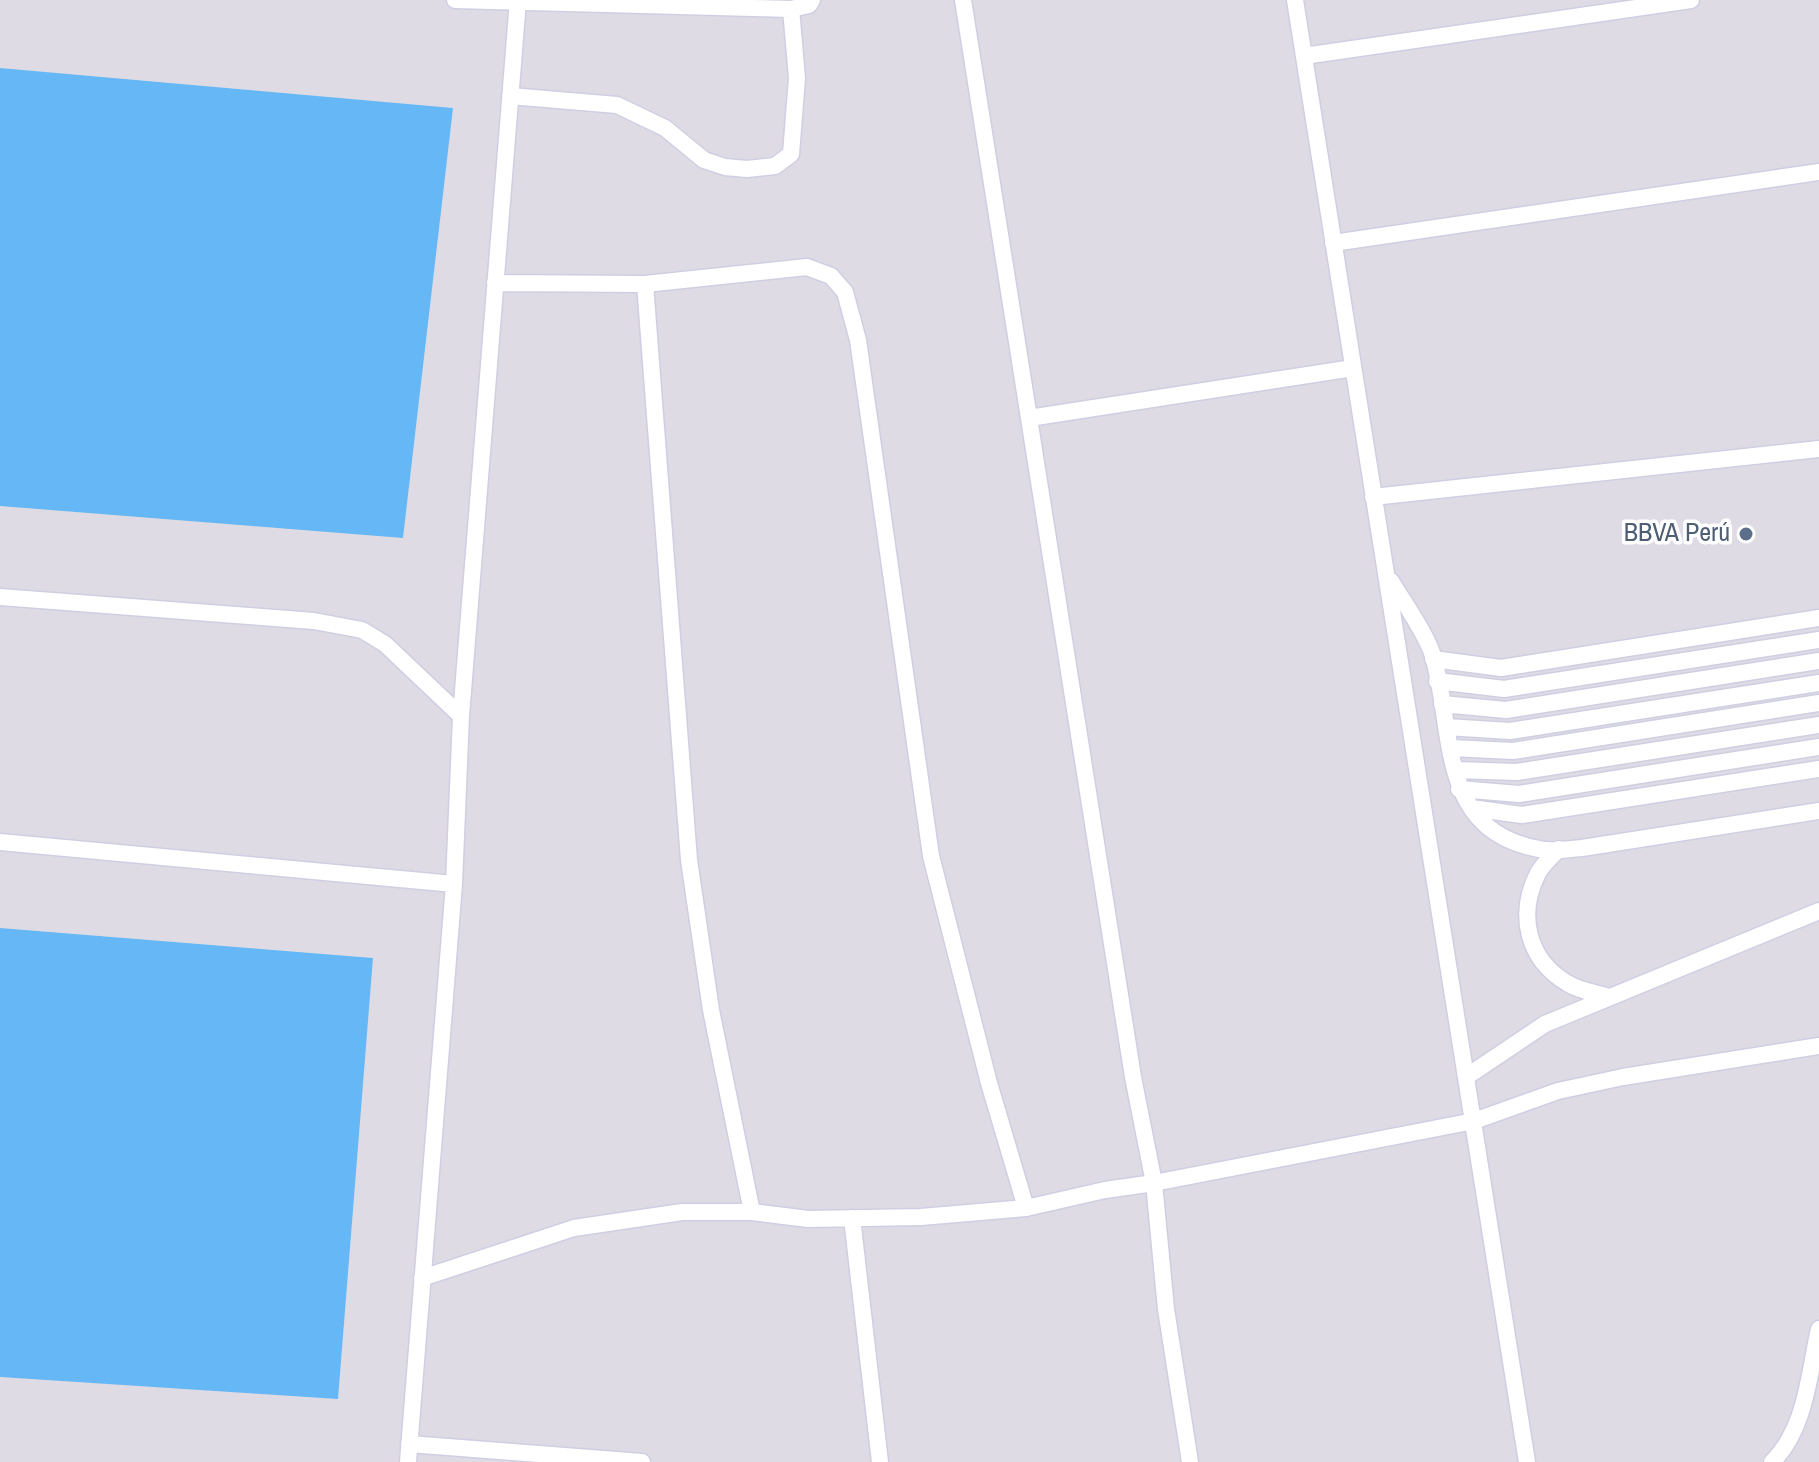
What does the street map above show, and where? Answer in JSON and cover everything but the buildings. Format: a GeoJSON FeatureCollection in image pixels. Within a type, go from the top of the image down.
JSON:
{"type":"FeatureCollection","features":[{"type":"Feature","properties":{"kind":"lane"},"geometry":{"type":"LineString","coordinates":[[455,0],[791,9],[809,5],[812,0]]}},
{"type":"Feature","properties":{"kind":"lane"},"geometry":{"type":"LineString","coordinates":[[963,0],[1133,1077],[1154,1183],[1166,1309],[1190,1462]]}},
{"type":"Feature","properties":{"kind":"lane"},"geometry":{"type":"LineString","coordinates":[[1295,0],[1527,1462]]}},
{"type":"Feature","properties":{"kind":"lane"},"geometry":{"type":"LineString","coordinates":[[1304,56],[1691,0]]}},
{"type":"Feature","properties":{"kind":"lane"},"geometry":{"type":"LineString","coordinates":[[408,1462],[454,884],[461,716],[518,1]]}},
{"type":"Feature","properties":{"kind":"lane"},"geometry":{"type":"LineString","coordinates":[[510,96],[617,105],[665,128],[704,160],[725,167],[747,169],[775,166],[791,154],[797,78],[791,9]]}},
{"type":"Feature","properties":{"kind":"lane"},"geometry":{"type":"LineString","coordinates":[[1333,243],[1819,172]]}},
{"type":"Feature","properties":{"kind":"lane"},"geometry":{"type":"LineString","coordinates":[[495,283],[645,284],[807,267],[831,276],[845,292],[858,340],[931,856],[989,1083],[1026,1208]]}},
{"type":"Feature","properties":{"kind":"lane"},"geometry":{"type":"LineString","coordinates":[[645,284],[689,860],[711,1010],[752,1212]]}},
{"type":"Feature","properties":{"kind":"lane"},"geometry":{"type":"LineString","coordinates":[[1029,418],[1353,368]]}},
{"type":"Feature","properties":{"kind":"lane"},"geometry":{"type":"LineString","coordinates":[[1373,497],[1819,449]]}},
{"type":"Feature","properties":{"kind":"lane"},"geometry":{"type":"LineString","coordinates":[[1386,572],[1433,659],[1459,789],[1481,823],[1508,842],[1542,850],[1582,848],[1819,811]]}},
{"type":"Feature","properties":{"kind":"lane"},"geometry":{"type":"LineString","coordinates":[[0,597],[314,621],[362,630],[385,644],[461,716]]}},
{"type":"Feature","properties":{"kind":"lane"},"geometry":{"type":"LineString","coordinates":[[1433,659],[1501,668],[1819,618]]}},
{"type":"Feature","properties":{"kind":"lane"},"geometry":{"type":"LineString","coordinates":[[1437,681],[1504,689],[1819,640]]}},
{"type":"Feature","properties":{"kind":"lane"},"geometry":{"type":"LineString","coordinates":[[1442,704],[1506,710],[1819,661]]}},
{"type":"Feature","properties":{"kind":"lane"},"geometry":{"type":"LineString","coordinates":[[1446,727],[1510,731],[1819,683]]}},
{"type":"Feature","properties":{"kind":"lane"},"geometry":{"type":"LineString","coordinates":[[1451,748],[1513,751],[1819,703]]}},
{"type":"Feature","properties":{"kind":"lane"},"geometry":{"type":"LineString","coordinates":[[1455,770],[1517,772],[1819,725]]}},
{"type":"Feature","properties":{"kind":"lane"},"geometry":{"type":"LineString","coordinates":[[1459,789],[1519,794],[1819,747]]}},
{"type":"Feature","properties":{"kind":"lane"},"geometry":{"type":"LineString","coordinates":[[1471,808],[1522,815],[1819,769]]}},
{"type":"Feature","properties":{"kind":"lane"},"geometry":{"type":"LineString","coordinates":[[0,842],[454,884]]}},
{"type":"Feature","properties":{"kind":"lane"},"geometry":{"type":"LineString","coordinates":[[1559,849],[1539,871],[1526,905],[1530,942],[1547,966],[1568,984],[1610,997]]}},
{"type":"Feature","properties":{"kind":"lane"},"geometry":{"type":"LineString","coordinates":[[1466,1077],[1545,1024],[1819,911]]}},
{"type":"Feature","properties":{"kind":"lane"},"geometry":{"type":"LineString","coordinates":[[1781,927],[1819,922]]}},
{"type":"Feature","properties":{"kind":"lane"},"geometry":{"type":"LineString","coordinates":[[422,1278],[574,1228],[682,1212],[752,1212],[808,1219],[921,1217],[1026,1208],[1105,1190],[1474,1121],[1558,1091],[1623,1077],[1819,1046]]}},
{"type":"Feature","properties":{"kind":"lane"},"geometry":{"type":"LineString","coordinates":[[852,1218],[880,1462]]}},
{"type":"Feature","properties":{"kind":"lane"},"geometry":{"type":"LineString","coordinates":[[1772,1462],[1782,1452],[1800,1417],[1819,1329]]}},
{"type":"Feature","properties":{"kind":"lane"},"geometry":{"type":"LineString","coordinates":[[409,1444],[642,1462]]}},
{"type":"Feature","properties":{"kind":"shaded area"},"geometry":{"type":"Polygon","coordinates":[[[0,0],[1819,0],[1819,1462],[0,1462],[0,1377],[338,1398],[373,958],[0,928],[0,506],[403,538],[452,108],[0,68],[0,0]]]}},
{"type":"Feature","properties":{"kind":"water"},"geometry":{"type":"Polygon","coordinates":[[[0,68],[453,108],[403,538],[0,506],[0,68]]]}},
{"type":"Feature","properties":{"kind":"water"},"geometry":{"type":"Polygon","coordinates":[[[0,928],[373,958],[338,1399],[0,1377],[0,928]]]}},
{"type":"Feature","properties":{"kind":"place","name":"BBVA Perú"},"geometry":{"type":"Point","coordinates":[1746,534]}}]}
